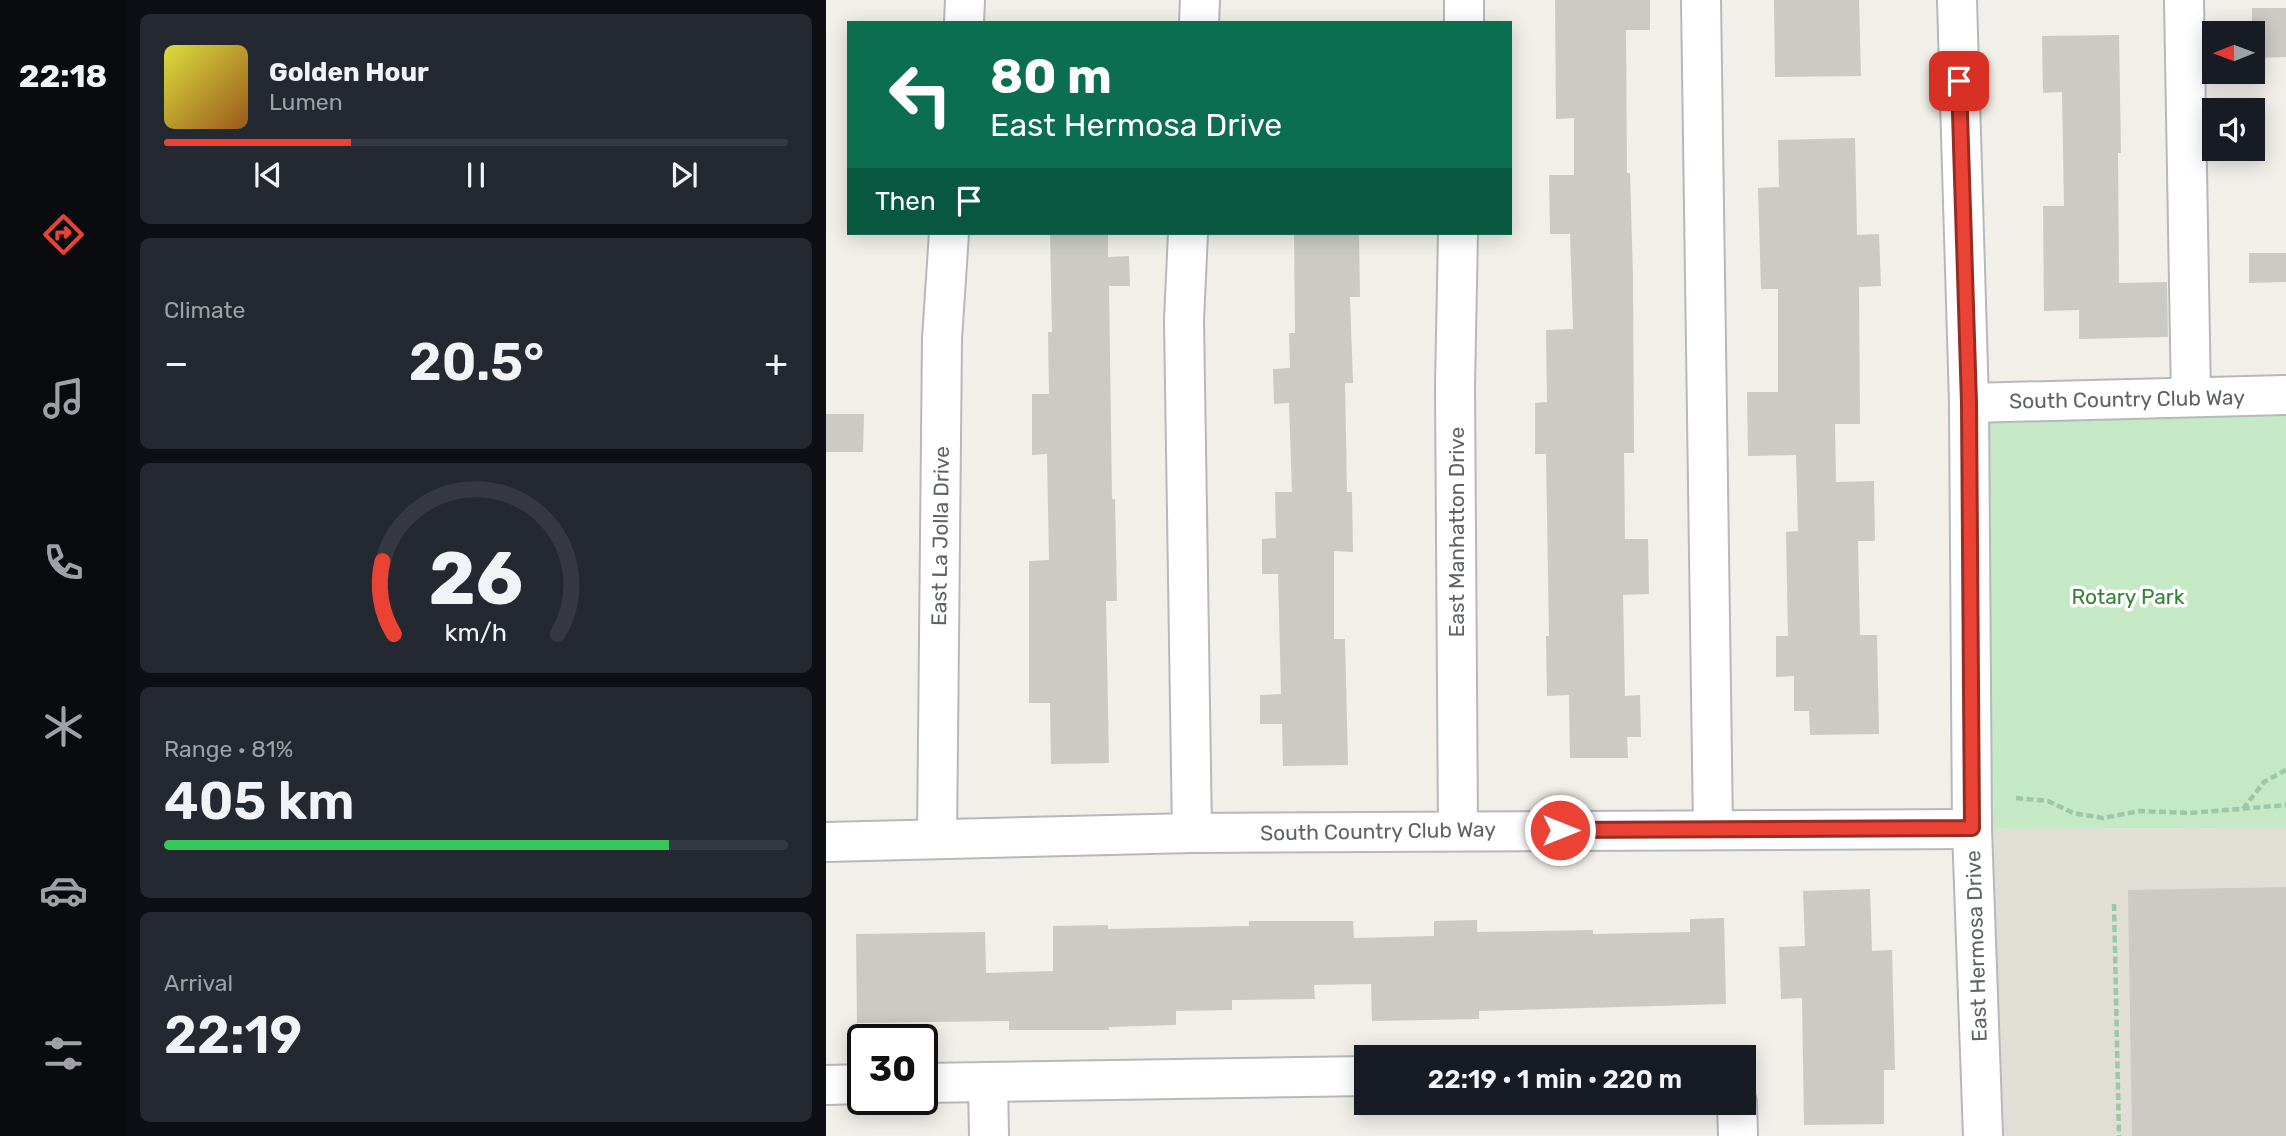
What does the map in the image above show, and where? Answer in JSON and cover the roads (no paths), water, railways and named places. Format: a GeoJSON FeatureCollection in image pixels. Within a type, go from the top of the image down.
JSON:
{"type":"FeatureCollection","features":[{"type":"Feature","properties":{"kind":"street"},"geometry":{"type":"LineString","coordinates":[[964,21],[965,0]]}},
{"type":"Feature","properties":{"kind":"street"},"geometry":{"type":"LineString","coordinates":[[1199,21],[1200,0]]}},
{"type":"Feature","properties":{"kind":"street"},"geometry":{"type":"LineString","coordinates":[[1464,0],[1464,21]]}},
{"type":"Feature","properties":{"kind":"street"},"geometry":{"type":"LineString","coordinates":[[1701,0],[1713,828]]}},
{"type":"Feature","properties":{"kind":"street","name":"East Hermosa Drive"},"geometry":{"type":"LineString","coordinates":[[1957,0],[1969,403],[1972,828],[1983,1136]]}},
{"type":"Feature","properties":{"kind":"street"},"geometry":{"type":"LineString","coordinates":[[2185,0],[2191,397]]}},
{"type":"Feature","properties":{"kind":"street","name":"East La Jolla Drive"},"geometry":{"type":"LineString","coordinates":[[937,839],[942,339],[949,235]]}},
{"type":"Feature","properties":{"kind":"street"},"geometry":{"type":"LineString","coordinates":[[1188,235],[1184,320],[1192,833]]}},
{"type":"Feature","properties":{"kind":"street","name":"East Manhatton Drive"},"geometry":{"type":"LineString","coordinates":[[1458,235],[1455,386],[1458,831]]}},
{"type":"Feature","properties":{"kind":"street","name":"South Country Club Way"},"geometry":{"type":"LineString","coordinates":[[1969,403],[2286,395]]}},
{"type":"Feature","properties":{"kind":"street","name":"South Country Club Way"},"geometry":{"type":"LineString","coordinates":[[826,842],[1192,833],[1972,828]]}},
{"type":"Feature","properties":{"kind":"street"},"geometry":{"type":"LineString","coordinates":[[938,1083],[1354,1076]]}},
{"type":"Feature","properties":{"kind":"street"},"geometry":{"type":"LineString","coordinates":[[988,1082],[989,1136]]}},
{"type":"Feature","properties":{"kind":"street"},"geometry":{"type":"LineString","coordinates":[[826,1085],[847,1084]]}},
{"type":"Feature","properties":{"kind":"street"},"geometry":{"type":"LineString","coordinates":[[1737,1115],[1738,1136]]}},
{"type":"Feature","properties":{"kind":"park label","name":"Rotary Park"},"geometry":{"type":"Point","coordinates":[2128,596]}}]}
